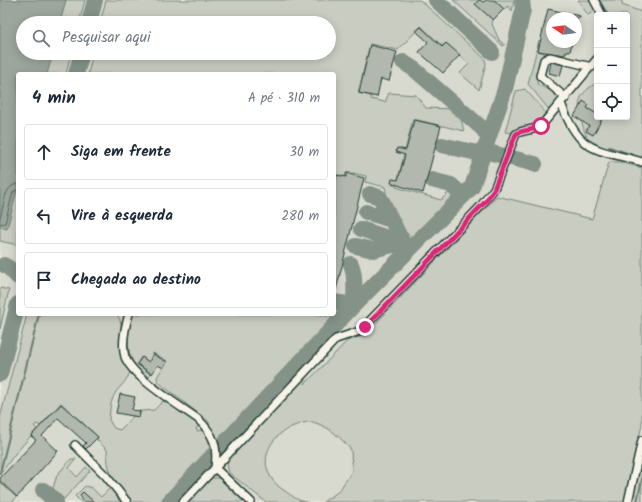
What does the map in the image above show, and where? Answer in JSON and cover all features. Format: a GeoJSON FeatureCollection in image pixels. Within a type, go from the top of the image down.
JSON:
{"type":"FeatureCollection","features":[{"type":"Feature","properties":{"kind":"lane"},"geometry":{"type":"LineString","coordinates":[[594,0],[600,12]]}},
{"type":"Feature","properties":{"kind":"lane"},"geometry":{"type":"LineString","coordinates":[[592,67],[550,57],[544,60],[540,76],[564,101],[568,122],[588,146],[604,153],[642,162]]}},
{"type":"Feature","properties":{"kind":"lane"},"geometry":{"type":"LineString","coordinates":[[183,502],[336,339],[360,331],[480,208],[494,189],[516,134],[520,131],[535,130],[541,126],[564,101],[594,64]]}},
{"type":"Feature","properties":{"kind":"lane"},"geometry":{"type":"LineString","coordinates":[[129,316],[123,340],[125,356],[131,368],[207,427],[217,451],[215,468]]}},
{"type":"Feature","properties":{"kind":"lane"},"geometry":{"type":"LineString","coordinates":[[628,502],[642,440]]}},
{"type":"Feature","properties":{"kind":"lane"},"geometry":{"type":"LineString","coordinates":[[75,445],[106,476],[127,502]]}},
{"type":"Feature","properties":{"kind":"lane"},"geometry":{"type":"LineString","coordinates":[[215,468],[252,502]]}},
{"type":"Feature","properties":{"kind":"shaded area"},"geometry":{"type":"Polygon","coordinates":[[[0,0],[642,0],[642,502],[0,502],[0,0]]]}},
{"type":"Feature","properties":{"kind":"shaded area"},"geometry":{"type":"Polygon","coordinates":[[[0,0],[85,0],[81,16],[16,16],[16,60],[69,60],[66,72],[16,72],[16,245],[0,241],[0,0]]]}},
{"type":"Feature","properties":{"kind":"shaded area"},"geometry":{"type":"Polygon","coordinates":[[[106,0],[420,0],[485,59],[486,64],[479,90],[460,73],[469,64],[446,43],[442,46],[421,26],[398,50],[370,44],[358,93],[371,96],[371,99],[385,102],[389,93],[416,95],[426,108],[454,109],[461,119],[464,131],[413,119],[396,187],[441,200],[450,191],[456,197],[455,199],[415,237],[409,235],[403,230],[394,216],[385,187],[365,182],[366,176],[348,172],[347,177],[337,175],[336,179],[336,72],[88,72],[91,60],[336,60],[336,16],[102,16],[106,0]]]}},
{"type":"Feature","properties":{"kind":"shaded area"},"geometry":{"type":"Polygon","coordinates":[[[453,0],[479,0],[476,4],[493,20],[492,24],[499,40],[505,45],[503,46],[453,0]]]}},
{"type":"Feature","properties":{"kind":"shaded area"},"geometry":{"type":"Polygon","coordinates":[[[494,0],[514,0],[512,11],[508,6],[504,9],[494,0]]]}},
{"type":"Feature","properties":{"kind":"shaded area"},"geometry":{"type":"Polygon","coordinates":[[[578,0],[592,0],[598,9],[588,15],[578,0]]]}},
{"type":"Feature","properties":{"kind":"shaded area"},"geometry":{"type":"Polygon","coordinates":[[[597,0],[622,0],[622,5],[642,12],[642,159],[615,153],[596,145],[590,141],[583,128],[579,109],[580,100],[587,90],[594,85],[594,120],[630,120],[630,12],[603,12],[597,0]]]}},
{"type":"Feature","properties":{"kind":"shaded area"},"geometry":{"type":"Polygon","coordinates":[[[539,40],[538,51],[549,55],[542,62],[537,84],[560,95],[560,99],[550,111],[528,84],[539,40]]]}},
{"type":"Feature","properties":{"kind":"shaded area"},"geometry":{"type":"Polygon","coordinates":[[[525,89],[545,113],[537,126],[519,128],[513,133],[505,132],[516,91],[525,89]]]}},
{"type":"Feature","properties":{"kind":"shaded area"},"geometry":{"type":"Polygon","coordinates":[[[609,162],[620,162],[642,168],[642,425],[624,502],[323,502],[339,491],[352,471],[351,450],[329,429],[310,422],[306,422],[288,429],[279,435],[267,453],[266,463],[269,473],[275,482],[295,498],[306,502],[266,502],[229,473],[227,464],[230,456],[305,377],[305,384],[347,341],[365,335],[497,196],[592,219],[609,162]]]}},
{"type":"Feature","properties":{"kind":"shaded area"},"geometry":{"type":"Polygon","coordinates":[[[0,288],[9,290],[0,329],[0,288]]]}},
{"type":"Feature","properties":{"kind":"shaded area"},"geometry":{"type":"Polygon","coordinates":[[[26,316],[118,316],[121,324],[120,346],[124,362],[130,372],[126,380],[114,395],[111,402],[109,420],[114,428],[120,430],[133,416],[139,417],[141,411],[154,410],[163,401],[172,402],[201,426],[196,428],[197,431],[204,430],[211,448],[162,502],[131,502],[113,479],[107,459],[107,450],[97,440],[98,437],[61,403],[40,426],[37,424],[34,426],[37,429],[14,455],[0,475],[0,418],[26,316]]]}},
{"type":"Feature","properties":{"kind":"shaded area"},"geometry":{"type":"Polygon","coordinates":[[[132,316],[335,316],[336,318],[220,440],[216,439],[208,421],[158,382],[157,377],[167,361],[153,353],[151,357],[156,360],[154,365],[141,357],[137,364],[150,374],[149,377],[140,371],[134,364],[129,348],[129,332],[132,316]]]}},
{"type":"Feature","properties":{"kind":"shaded area"},"geometry":{"type":"Polygon","coordinates":[[[71,459],[76,459],[69,468],[77,477],[86,467],[90,471],[64,499],[53,488],[57,475],[71,459]]]}},
{"type":"Feature","properties":{"kind":"shaded area"},"geometry":{"type":"Polygon","coordinates":[[[642,459],[642,502],[632,502],[642,459]]]}},
{"type":"Feature","properties":{"kind":"shaded area"},"geometry":{"type":"Polygon","coordinates":[[[212,478],[219,478],[246,502],[188,502],[212,478]]]}},
{"type":"Feature","properties":{"kind":"shaded area"},"geometry":{"type":"Polygon","coordinates":[[[0,482],[16,497],[13,502],[0,502],[0,482]]]}},
{"type":"Feature","properties":{"kind":"shaded area"},"geometry":{"type":"Polygon","coordinates":[[[85,486],[92,488],[101,497],[111,487],[124,502],[81,502],[75,496],[85,486]]]}},
{"type":"Feature","properties":{"kind":"water"},"geometry":{"type":"Polygon","coordinates":[[[0,0],[66,0],[62,16],[16,16],[16,60],[51,60],[48,72],[16,72],[16,194],[7,229],[0,227],[0,0]]]}},
{"type":"Feature","properties":{"kind":"building"},"geometry":{"type":"Polygon","coordinates":[[[479,0],[484,2],[486,0],[494,0],[504,9],[493,20],[475,4],[479,0]]]}},
{"type":"Feature","properties":{"kind":"building"},"geometry":{"type":"Polygon","coordinates":[[[548,9],[562,12],[547,12],[548,9]]]}},
{"type":"Feature","properties":{"kind":"building"},"geometry":{"type":"Polygon","coordinates":[[[546,17],[546,48],[571,48],[570,52],[566,51],[565,55],[538,51],[546,17]]]}},
{"type":"Feature","properties":{"kind":"building"},"geometry":{"type":"Polygon","coordinates":[[[421,27],[442,47],[446,43],[460,55],[443,73],[419,52],[428,42],[416,31],[421,27]]]}},
{"type":"Feature","properties":{"kind":"building"},"geometry":{"type":"Polygon","coordinates":[[[370,45],[397,52],[389,81],[381,79],[377,97],[359,93],[370,45]]]}},
{"type":"Feature","properties":{"kind":"building"},"geometry":{"type":"Polygon","coordinates":[[[551,62],[563,65],[560,76],[549,73],[551,62]]]}},
{"type":"Feature","properties":{"kind":"building"},"geometry":{"type":"Polygon","coordinates":[[[583,101],[589,105],[587,108],[594,112],[594,120],[601,120],[593,135],[586,131],[589,126],[574,116],[583,101]]]}},
{"type":"Feature","properties":{"kind":"building"},"geometry":{"type":"Polygon","coordinates":[[[414,120],[441,126],[423,193],[391,183],[392,179],[398,180],[405,155],[396,152],[397,148],[406,150],[414,120]]]}},
{"type":"Feature","properties":{"kind":"building"},"geometry":{"type":"Polygon","coordinates":[[[346,173],[364,178],[336,290],[336,179],[337,175],[346,177],[346,173]]]}},
{"type":"Feature","properties":{"kind":"building"},"geometry":{"type":"Polygon","coordinates":[[[153,354],[167,362],[163,368],[158,365],[152,374],[137,364],[142,357],[149,362],[153,354]]]}},
{"type":"Feature","properties":{"kind":"building"},"geometry":{"type":"Polygon","coordinates":[[[120,394],[135,397],[132,410],[140,411],[139,417],[116,413],[120,394]]]}},
{"type":"Feature","properties":{"kind":"building"},"geometry":{"type":"Polygon","coordinates":[[[61,404],[98,437],[86,449],[83,446],[86,443],[58,418],[42,436],[58,451],[17,497],[0,481],[0,478],[36,440],[31,436],[61,404]]]}},
{"type":"Feature","properties":{"kind":"building"},"geometry":{"type":"Polygon","coordinates":[[[83,492],[94,502],[84,502],[80,495],[83,492]]]}},
{"type":"Feature","properties":{"kind":"waterway"},"geometry":{"type":"LineString","coordinates":[[599,0],[606,12]]}},
{"type":"Feature","properties":{"kind":"waterway"},"geometry":{"type":"LineString","coordinates":[[609,147],[642,158]]}},
{"type":"Feature","properties":{"kind":"waterway"},"geometry":{"type":"LineString","coordinates":[[0,473],[39,316]]}},
{"type":"Feature","properties":{"kind":"waterway"},"geometry":{"type":"LineString","coordinates":[[637,502],[642,479]]}},
{"type":"Feature","properties":{"kind":"taxiway"},"geometry":{"type":"LineString","coordinates":[[91,16],[95,0]]}},
{"type":"Feature","properties":{"kind":"taxiway"},"geometry":{"type":"LineString","coordinates":[[436,0],[492,52]]}},
{"type":"Feature","properties":{"kind":"taxiway"},"geometry":{"type":"LineString","coordinates":[[169,502],[354,305],[472,187],[505,89],[523,10],[522,0]]}},
{"type":"Feature","properties":{"kind":"taxiway"},"geometry":{"type":"LineString","coordinates":[[77,72],[80,60]]}},
{"type":"Feature","properties":{"kind":"taxiway"},"geometry":{"type":"LineString","coordinates":[[403,62],[414,69],[483,129],[488,137]]}},
{"type":"Feature","properties":{"kind":"taxiway"},"geometry":{"type":"LineString","coordinates":[[442,145],[477,153],[485,148],[488,152]]}},
{"type":"Feature","properties":{"kind":"taxiway"},"geometry":{"type":"LineString","coordinates":[[483,154],[488,152],[535,164]]}},
{"type":"Feature","properties":{"kind":"taxiway"},"geometry":{"type":"LineString","coordinates":[[432,180],[451,185],[463,196]]}},
{"type":"Feature","properties":{"kind":"taxiway"},"geometry":{"type":"LineString","coordinates":[[370,194],[379,197],[382,201],[405,247]]}},
{"type":"Feature","properties":{"kind":"taxiway"},"geometry":{"type":"LineString","coordinates":[[366,212],[391,220]]}},
{"type":"Feature","properties":{"kind":"taxiway"},"geometry":{"type":"LineString","coordinates":[[361,229],[403,243]]}},
{"type":"Feature","properties":{"kind":"taxiway"},"geometry":{"type":"LineString","coordinates":[[356,246],[373,250],[397,244],[405,247],[406,252]]}},
{"type":"Feature","properties":{"kind":"taxiway"},"geometry":{"type":"LineString","coordinates":[[336,302],[354,305],[354,279],[351,264]]}},
{"type":"Feature","properties":{"kind":"taxiway"},"geometry":{"type":"LineString","coordinates":[[4,265],[16,275]]}},
{"type":"Feature","properties":{"kind":"taxiway"},"geometry":{"type":"LineString","coordinates":[[0,374],[16,312]]}},
{"type":"Feature","properties":{"kind":"taxiway"},"geometry":{"type":"LineString","coordinates":[[43,490],[56,502]]}},
{"type":"Feature","properties":{"kind":"route"},"geometry":{"type":"LineString","coordinates":[[365,327],[487,200],[494,189],[516,134],[520,131],[535,130],[541,126]]}}]}
